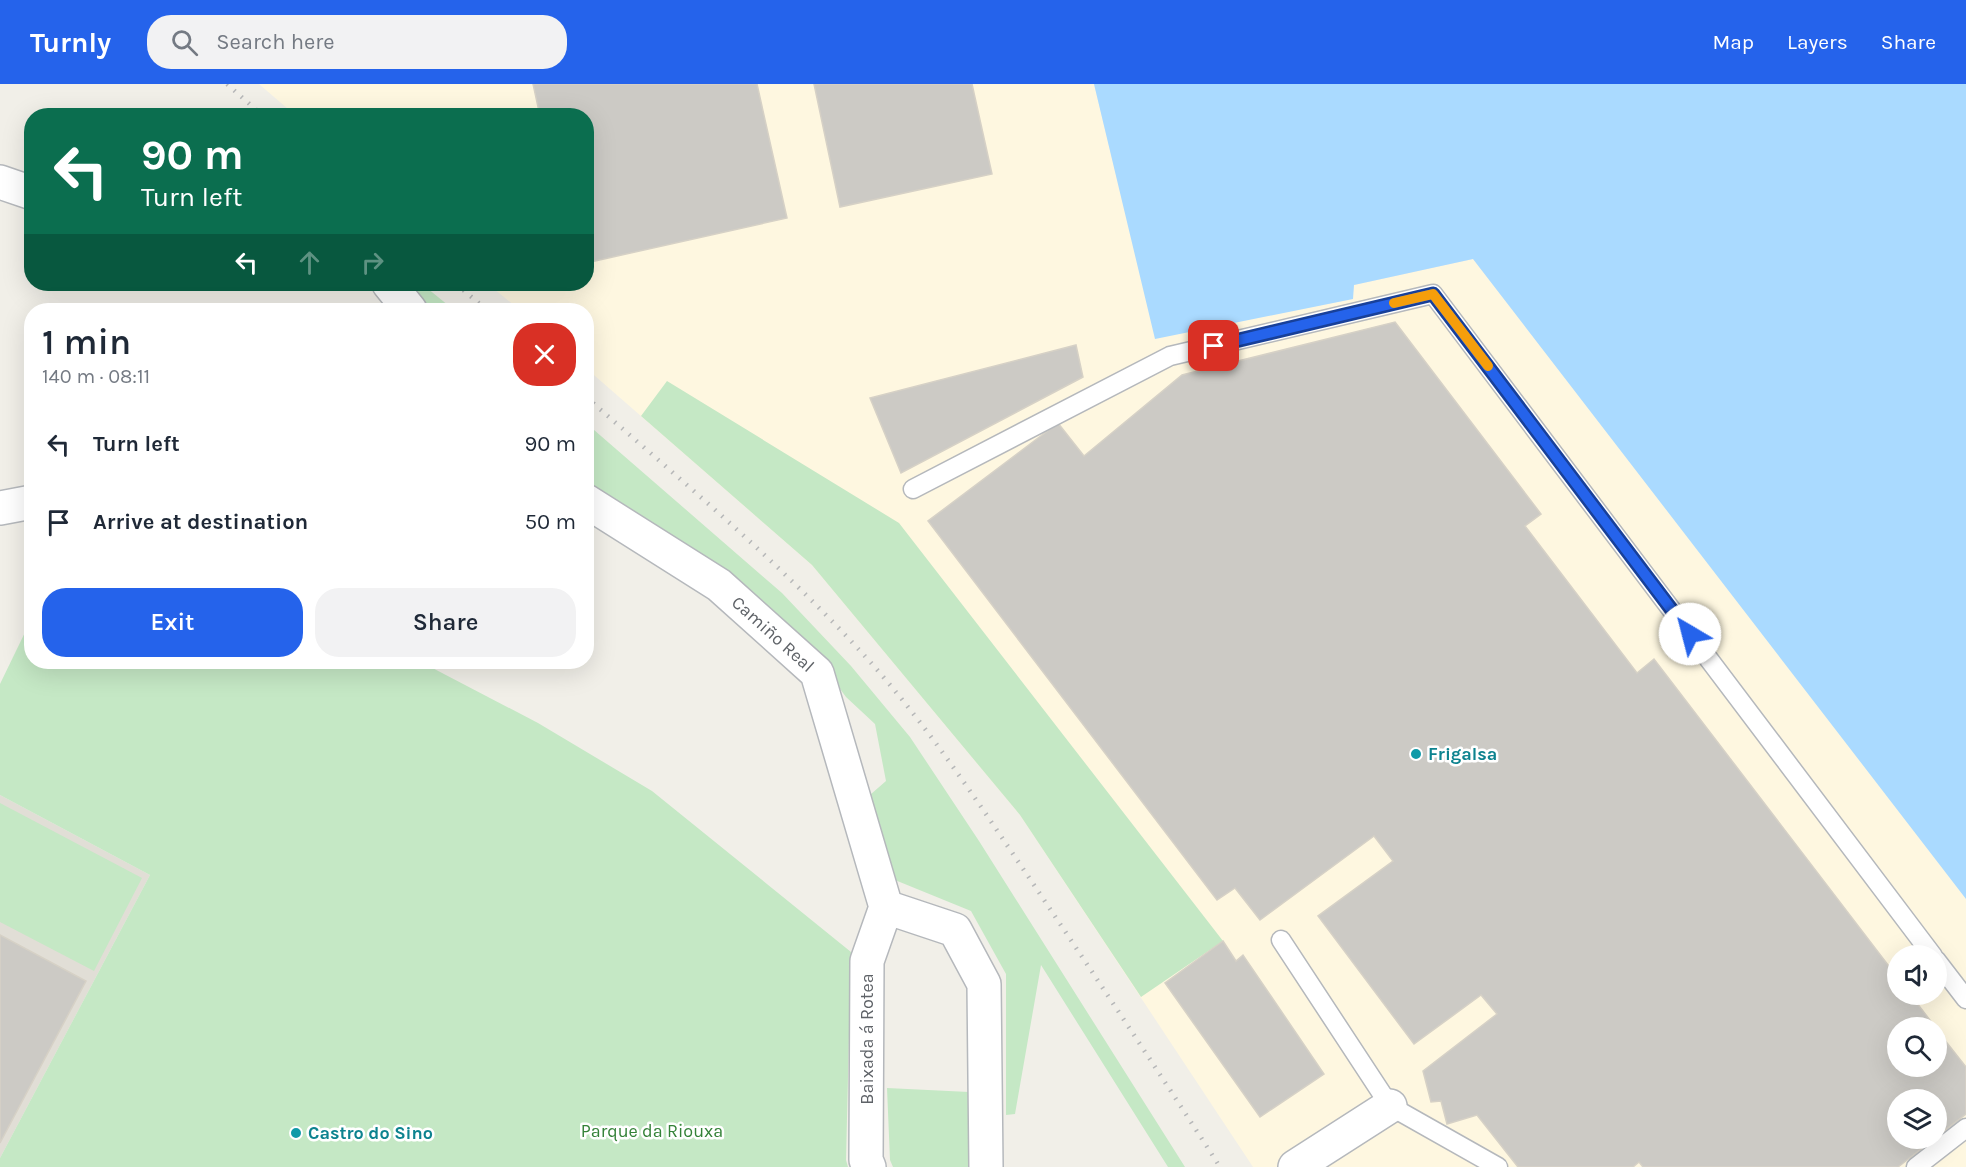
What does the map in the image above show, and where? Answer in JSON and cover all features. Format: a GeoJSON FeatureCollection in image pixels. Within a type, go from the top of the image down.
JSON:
{"type":"FeatureCollection","features":[{"type":"Feature","properties":{"kind":"street"},"geometry":{"type":"LineString","coordinates":[[0,182],[24,190]]}},
{"type":"Feature","properties":{"kind":"street"},"geometry":{"type":"LineString","coordinates":[[395,291],[404,303]]}},
{"type":"Feature","properties":{"kind":"street"},"geometry":{"type":"LineString","coordinates":[[0,508],[24,504]]}},
{"type":"Feature","properties":{"kind":"street","name":"Camiño Real"},"geometry":{"type":"LineString","coordinates":[[594,506],[719,585],[817,673],[886,906]]}},
{"type":"Feature","properties":{"kind":"street"},"geometry":{"type":"LineString","coordinates":[[886,906],[955,930],[984,984],[986,1167]]}},
{"type":"Feature","properties":{"kind":"street","name":"Baixada á Rotea"},"geometry":{"type":"LineString","coordinates":[[869,1167],[866,1160],[867,961],[886,906]]}},
{"type":"Feature","properties":{"kind":"street"},"geometry":{"type":"LineString","coordinates":[[1295,1167],[1390,1106]]}},
{"type":"Feature","properties":{"kind":"lane"},"geometry":{"type":"LineString","coordinates":[[913,489],[1170,356],[1433,294],[1925,945]]}},
{"type":"Feature","properties":{"kind":"lane"},"geometry":{"type":"LineString","coordinates":[[1281,940],[1390,1106],[1498,1167]]}},
{"type":"Feature","properties":{"kind":"lane"},"geometry":{"type":"LineString","coordinates":[[1947,974],[1966,999]]}},
{"type":"Feature","properties":{"kind":"lane"},"geometry":{"type":"LineString","coordinates":[[1916,1167],[1966,1128]]}},
{"type":"Feature","properties":{"kind":"shaded area"},"geometry":{"type":"Polygon","coordinates":[[[259,84],[1094,84],[1156,338],[1352,299],[1354,285],[1473,259],[1966,897],[1966,1167],[1253,1167],[1020,815],[812,565],[594,375],[594,303],[511,303],[497,291],[594,291],[594,108],[287,108],[259,84]]]}},
{"type":"Feature","properties":{"kind":"shaded area"},"geometry":{"type":"Polygon","coordinates":[[[0,795],[150,875],[0,1158],[0,795]]]}},
{"type":"Feature","properties":{"kind":"green space"},"geometry":{"type":"Polygon","coordinates":[[[407,291],[431,291],[445,303],[416,303],[407,291]]]}},
{"type":"Feature","properties":{"kind":"green space"},"geometry":{"type":"Polygon","coordinates":[[[667,381],[899,523],[1223,941],[1141,997],[1020,815],[812,565],[641,416],[667,381]]]}},
{"type":"Feature","properties":{"kind":"green space"},"geometry":{"type":"Polygon","coordinates":[[[594,430],[782,593],[851,666],[910,737],[979,841],[1185,1167],[1168,1167],[1041,965],[1015,1114],[1006,1115],[1006,974],[971,911],[890,878],[863,801],[886,781],[875,724],[846,697],[826,670],[594,493],[594,430]]]}},
{"type":"Feature","properties":{"kind":"green space","name":"Parque da Riouxa"},"geometry":{"type":"Polygon","coordinates":[[[24,634],[24,669],[434,669],[538,723],[652,791],[851,952],[846,1160],[848,1167],[0,1167],[0,1158],[150,875],[0,795],[0,684],[24,634]]]}},
{"type":"Feature","properties":{"kind":"green space"},"geometry":{"type":"Polygon","coordinates":[[[0,803],[142,878],[94,971],[0,922],[0,803]]]}},
{"type":"Feature","properties":{"kind":"green space"},"geometry":{"type":"Polygon","coordinates":[[[887,1088],[969,1092],[970,1167],[893,1167],[890,1160],[887,1088]]]}},
{"type":"Feature","properties":{"kind":"water"},"geometry":{"type":"Polygon","coordinates":[[[1094,84],[1966,84],[1966,899],[1473,259],[1354,285],[1353,299],[1155,339],[1094,84]]]}},
{"type":"Feature","properties":{"kind":"building"},"geometry":{"type":"Polygon","coordinates":[[[533,84],[757,84],[787,218],[594,261],[594,108],[538,108],[533,84]]]}},
{"type":"Feature","properties":{"kind":"building"},"geometry":{"type":"Polygon","coordinates":[[[814,84],[972,84],[992,174],[840,207],[814,84]]]}},
{"type":"Feature","properties":{"kind":"building","name":"Frigalsa"},"geometry":{"type":"Polygon","coordinates":[[[1395,322],[1541,514],[1525,526],[1637,673],[1654,659],[1887,964],[1887,1005],[1918,1005],[1928,1017],[1887,1017],[1887,1077],[1947,1077],[1947,1043],[1966,1067],[1966,1114],[1947,1129],[1947,1089],[1887,1089],[1887,1149],[1921,1149],[1898,1167],[1643,1167],[1639,1162],[1633,1167],[1518,1167],[1477,1115],[1447,1124],[1441,1101],[1431,1102],[1423,1071],[1497,1014],[1481,995],[1414,1044],[1318,916],[1393,861],[1374,836],[1260,920],[1235,888],[1217,900],[928,521],[1058,423],[1084,456],[1182,375],[1395,322]]]}},
{"type":"Feature","properties":{"kind":"building"},"geometry":{"type":"Polygon","coordinates":[[[1076,345],[1083,377],[901,473],[870,398],[1076,345]]]}},
{"type":"Feature","properties":{"kind":"building"},"geometry":{"type":"Polygon","coordinates":[[[0,935],[86,981],[0,1143],[0,935]]]}},
{"type":"Feature","properties":{"kind":"building"},"geometry":{"type":"Polygon","coordinates":[[[1223,941],[1236,961],[1243,955],[1324,1074],[1260,1117],[1165,983],[1223,941]]]}},
{"type":"Feature","properties":{"kind":"railway"},"geometry":{"type":"LineString","coordinates":[[227,84],[254,108]]}},
{"type":"Feature","properties":{"kind":"railway"},"geometry":{"type":"LineString","coordinates":[[464,291],[479,303]]}},
{"type":"Feature","properties":{"kind":"railway"},"geometry":{"type":"LineString","coordinates":[[594,404],[693,490],[797,586],[863,654],[910,709],[994,826],[1220,1167]]}},
{"type":"Feature","properties":{"kind":"slow traffic"},"geometry":{"type":"LineString","coordinates":[[1394,303],[1433,294],[1488,366]]}},
{"type":"Feature","properties":{"kind":"place","name":"Frigalsa"},"geometry":{"type":"Point","coordinates":[1416,754]}},
{"type":"Feature","properties":{"kind":"place","name":"Castro do Sino"},"geometry":{"type":"Point","coordinates":[296,1133]}},
{"type":"Feature","properties":{"kind":"route"},"geometry":{"type":"LineString","coordinates":[[1214,346],[1433,294],[1690,634]]}}]}
